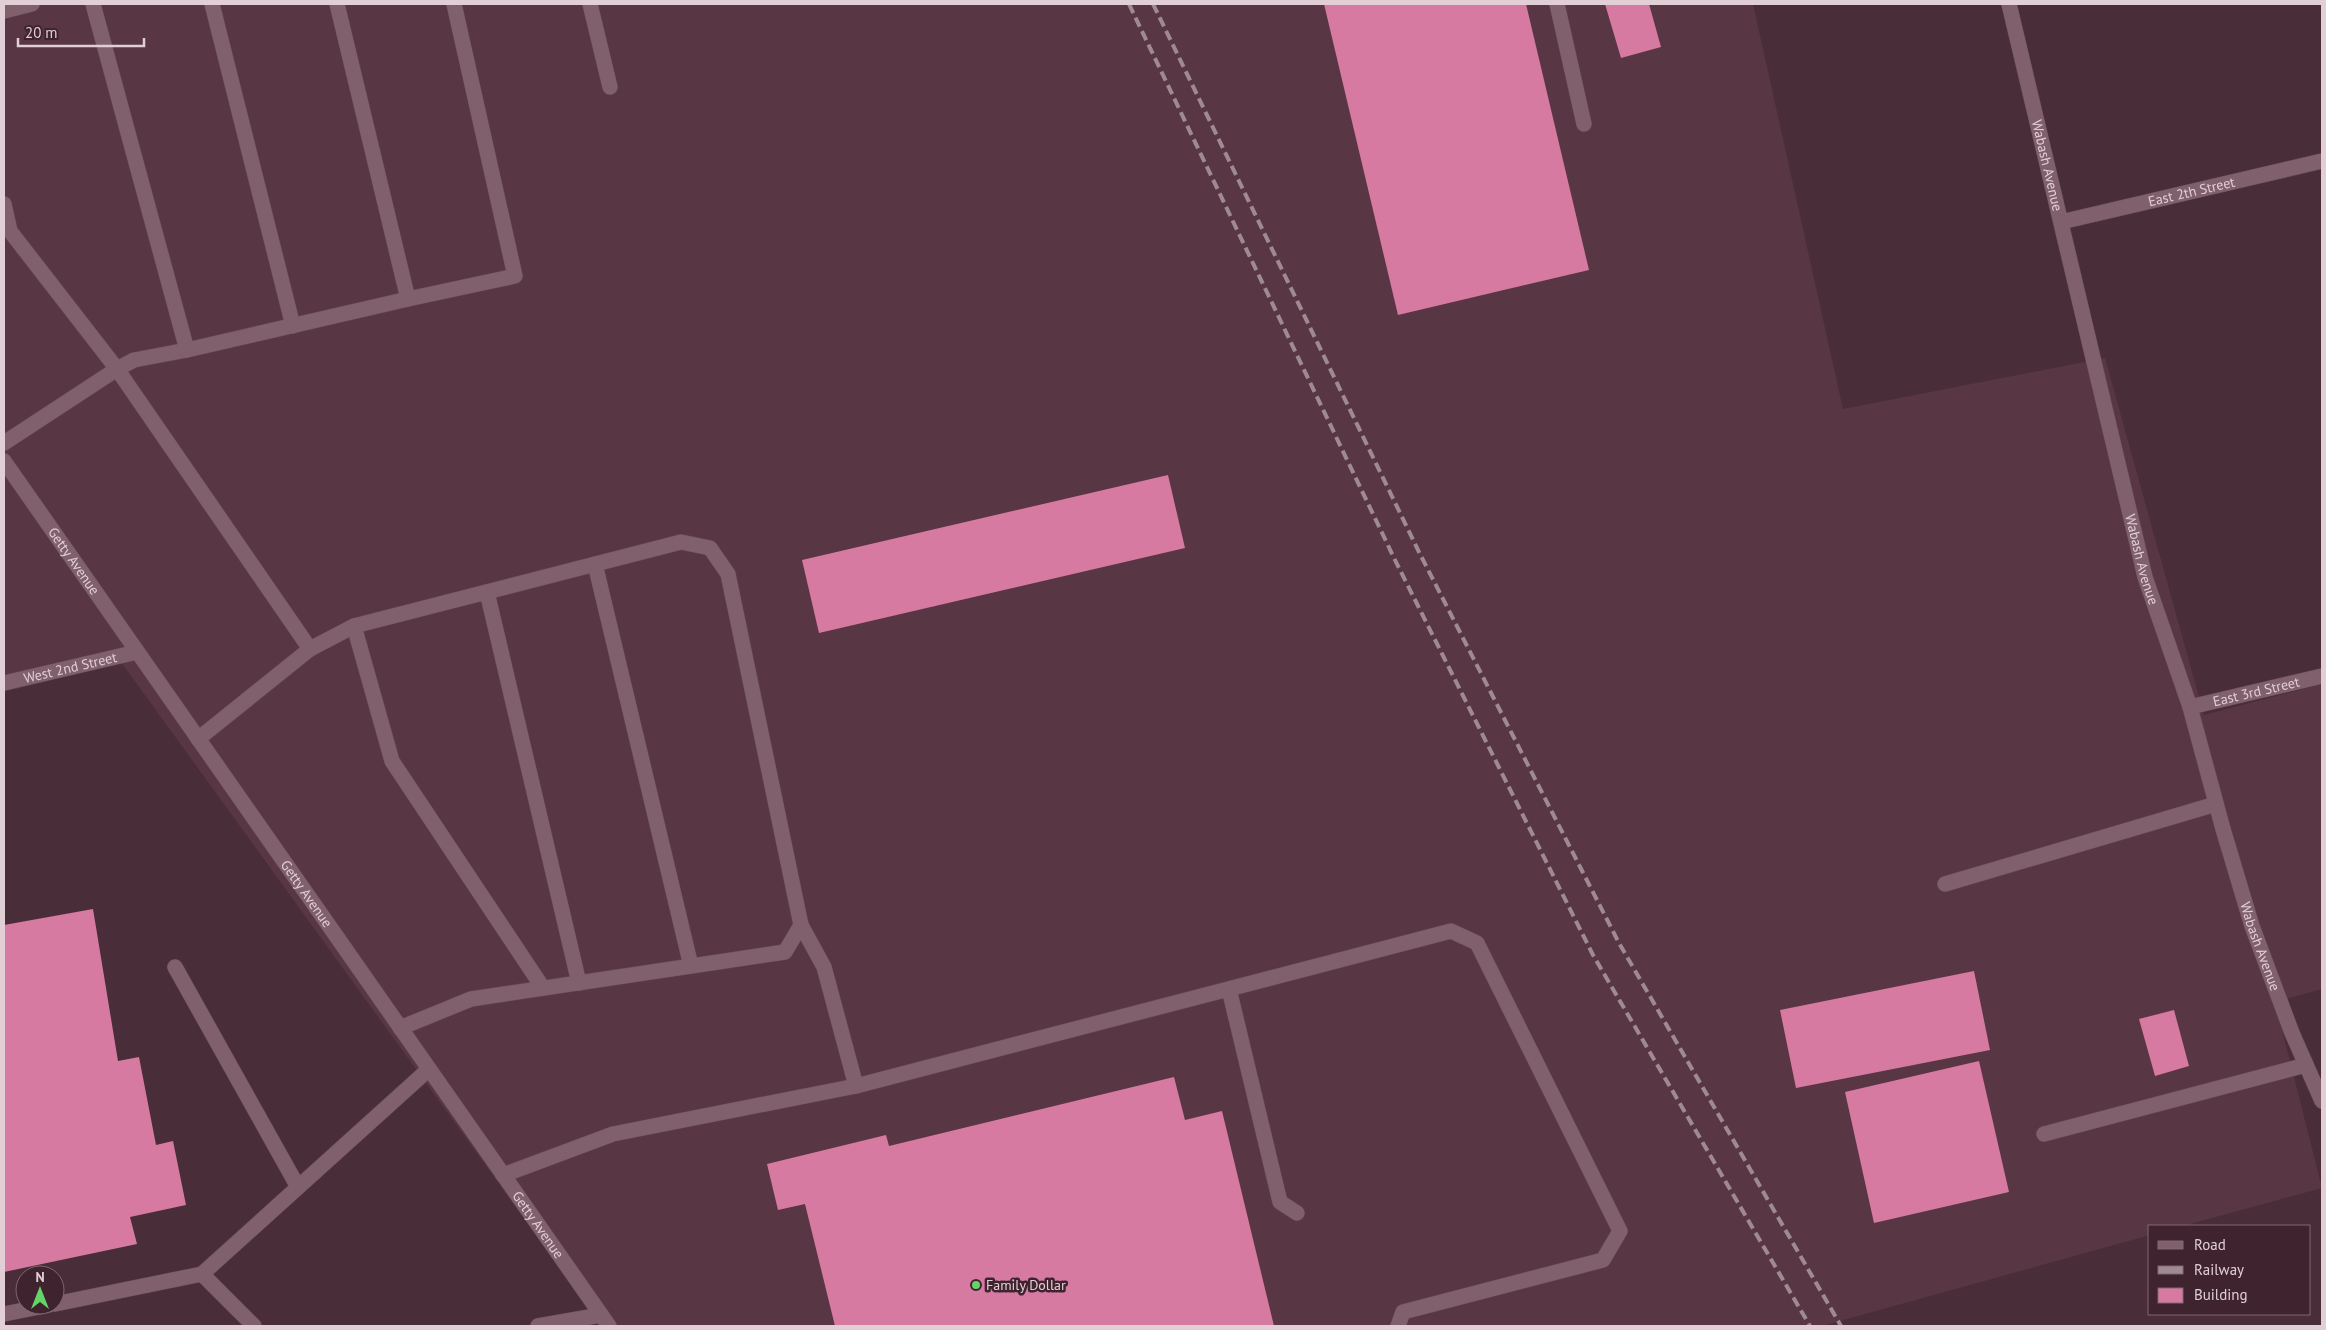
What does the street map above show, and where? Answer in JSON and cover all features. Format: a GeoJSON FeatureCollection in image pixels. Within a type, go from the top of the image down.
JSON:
{"type":"FeatureCollection","features":[{"type":"Feature","properties":{"kind":"street"},"geometry":{"type":"LineString","coordinates":[[4,11],[32,4]]}},
{"type":"Feature","properties":{"kind":"street"},"geometry":{"type":"LineString","coordinates":[[93,4],[188,350]]}},
{"type":"Feature","properties":{"kind":"street"},"geometry":{"type":"LineString","coordinates":[[212,4],[293,326]]}},
{"type":"Feature","properties":{"kind":"street"},"geometry":{"type":"LineString","coordinates":[[337,4],[408,299]]}},
{"type":"Feature","properties":{"kind":"street"},"geometry":{"type":"LineString","coordinates":[[4,444],[117,369],[134,360],[188,350],[515,276],[454,4]]}},
{"type":"Feature","properties":{"kind":"street"},"geometry":{"type":"LineString","coordinates":[[590,4],[610,87]]}},
{"type":"Feature","properties":{"kind":"street"},"geometry":{"type":"LineString","coordinates":[[1556,4],[1584,124]]}},
{"type":"Feature","properties":{"kind":"street","name":"Wabash Avenue"},"geometry":{"type":"LineString","coordinates":[[2009,4],[2145,577],[2190,707],[2252,926],[2292,1033],[2322,1101]]}},
{"type":"Feature","properties":{"kind":"street","name":"East 2th Street"},"geometry":{"type":"LineString","coordinates":[[2061,222],[2322,161]]}},
{"type":"Feature","properties":{"kind":"street"},"geometry":{"type":"LineString","coordinates":[[4,204],[10,231],[117,369],[310,649]]}},
{"type":"Feature","properties":{"kind":"street","name":"Getty Avenue"},"geometry":{"type":"LineString","coordinates":[[4,461],[605,1321]]}},
{"type":"Feature","properties":{"kind":"street"},"geometry":{"type":"LineString","coordinates":[[198,739],[310,649],[354,626],[681,542],[710,548],[728,574],[801,925],[824,967],[856,1086]]}},
{"type":"Feature","properties":{"kind":"street"},"geometry":{"type":"LineString","coordinates":[[595,564],[691,966]]}},
{"type":"Feature","properties":{"kind":"street"},"geometry":{"type":"LineString","coordinates":[[487,592],[579,983]]}},
{"type":"Feature","properties":{"kind":"street"},"geometry":{"type":"LineString","coordinates":[[354,626],[392,761],[543,988]]}},
{"type":"Feature","properties":{"kind":"street","name":"West 2nd Street"},"geometry":{"type":"LineString","coordinates":[[4,683],[137,652]]}},
{"type":"Feature","properties":{"kind":"street","name":"East 3rd Street"},"geometry":{"type":"LineString","coordinates":[[2190,707],[2322,676]]}},
{"type":"Feature","properties":{"kind":"street"},"geometry":{"type":"LineString","coordinates":[[1945,884],[2216,804]]}},
{"type":"Feature","properties":{"kind":"street"},"geometry":{"type":"LineString","coordinates":[[400,1028],[470,999],[786,952],[801,925]]}},
{"type":"Feature","properties":{"kind":"street"},"geometry":{"type":"LineString","coordinates":[[503,1175],[613,1134],[856,1086],[1451,931],[1477,943],[1620,1231],[1603,1260],[1403,1312],[1398,1326]]}},
{"type":"Feature","properties":{"kind":"street"},"geometry":{"type":"LineString","coordinates":[[175,967],[298,1187]]}},
{"type":"Feature","properties":{"kind":"street"},"geometry":{"type":"LineString","coordinates":[[1229,989],[1280,1202],[1297,1213]]}},
{"type":"Feature","properties":{"kind":"street"},"geometry":{"type":"LineString","coordinates":[[2044,1134],[2306,1065]]}},
{"type":"Feature","properties":{"kind":"street"},"geometry":{"type":"LineString","coordinates":[[65,1302],[202,1274],[429,1069]]}},
{"type":"Feature","properties":{"kind":"street"},"geometry":{"type":"LineString","coordinates":[[202,1274],[254,1326]]}},
{"type":"Feature","properties":{"kind":"street"},"geometry":{"type":"LineString","coordinates":[[538,1326],[605,1321]]}},
{"type":"Feature","properties":{"kind":"shaded area"},"geometry":{"type":"Polygon","coordinates":[[[4,4],[1753,4],[1843,409],[2105,358],[2204,715],[2322,684],[2322,989],[2275,1002],[2322,1188],[2187,1225],[2148,1225],[2148,1236],[1822,1326],[602,1326],[121,662],[4,692],[4,4]]]}},
{"type":"Feature","properties":{"kind":"building"},"geometry":{"type":"Polygon","coordinates":[[[1324,4],[1526,4],[1589,270],[1398,315],[1324,4]]]}},
{"type":"Feature","properties":{"kind":"building"},"geometry":{"type":"Polygon","coordinates":[[[1605,4],[1649,4],[1661,47],[1621,58],[1605,4]]]}},
{"type":"Feature","properties":{"kind":"building"},"geometry":{"type":"Polygon","coordinates":[[[1168,475],[1185,548],[819,633],[802,560],[1168,475]]]}},
{"type":"Feature","properties":{"kind":"building"},"geometry":{"type":"Polygon","coordinates":[[[93,909],[118,1061],[139,1057],[156,1145],[173,1141],[186,1205],[130,1217],[137,1244],[37,1265],[15,1265],[15,1270],[4,1272],[4,925],[93,909]]]}},
{"type":"Feature","properties":{"kind":"building"},"geometry":{"type":"Polygon","coordinates":[[[1974,971],[1990,1050],[1796,1088],[1780,1010],[1974,971]]]}},
{"type":"Feature","properties":{"kind":"building"},"geometry":{"type":"Polygon","coordinates":[[[2174,1010],[2189,1066],[2155,1076],[2139,1019],[2174,1010]]]}},
{"type":"Feature","properties":{"kind":"building"},"geometry":{"type":"Polygon","coordinates":[[[1979,1061],[2009,1192],[1874,1223],[1845,1092],[1979,1061]]]}},
{"type":"Feature","properties":{"kind":"building"},"geometry":{"type":"Polygon","coordinates":[[[1174,1077],[1185,1120],[1222,1111],[1274,1326],[835,1326],[805,1204],[778,1210],[767,1164],[886,1135],[889,1146],[1174,1077]]]}},
{"type":"Feature","properties":{"kind":"railway"},"geometry":{"type":"LineString","coordinates":[[1129,4],[1395,560],[1593,955],[1810,1326]]}},
{"type":"Feature","properties":{"kind":"railway"},"geometry":{"type":"LineString","coordinates":[[1153,4],[1420,554],[1619,943],[1841,1326]]}},
{"type":"Feature","properties":{"kind":"place","name":"Family Dollar"},"geometry":{"type":"Point","coordinates":[976,1285]}}]}
